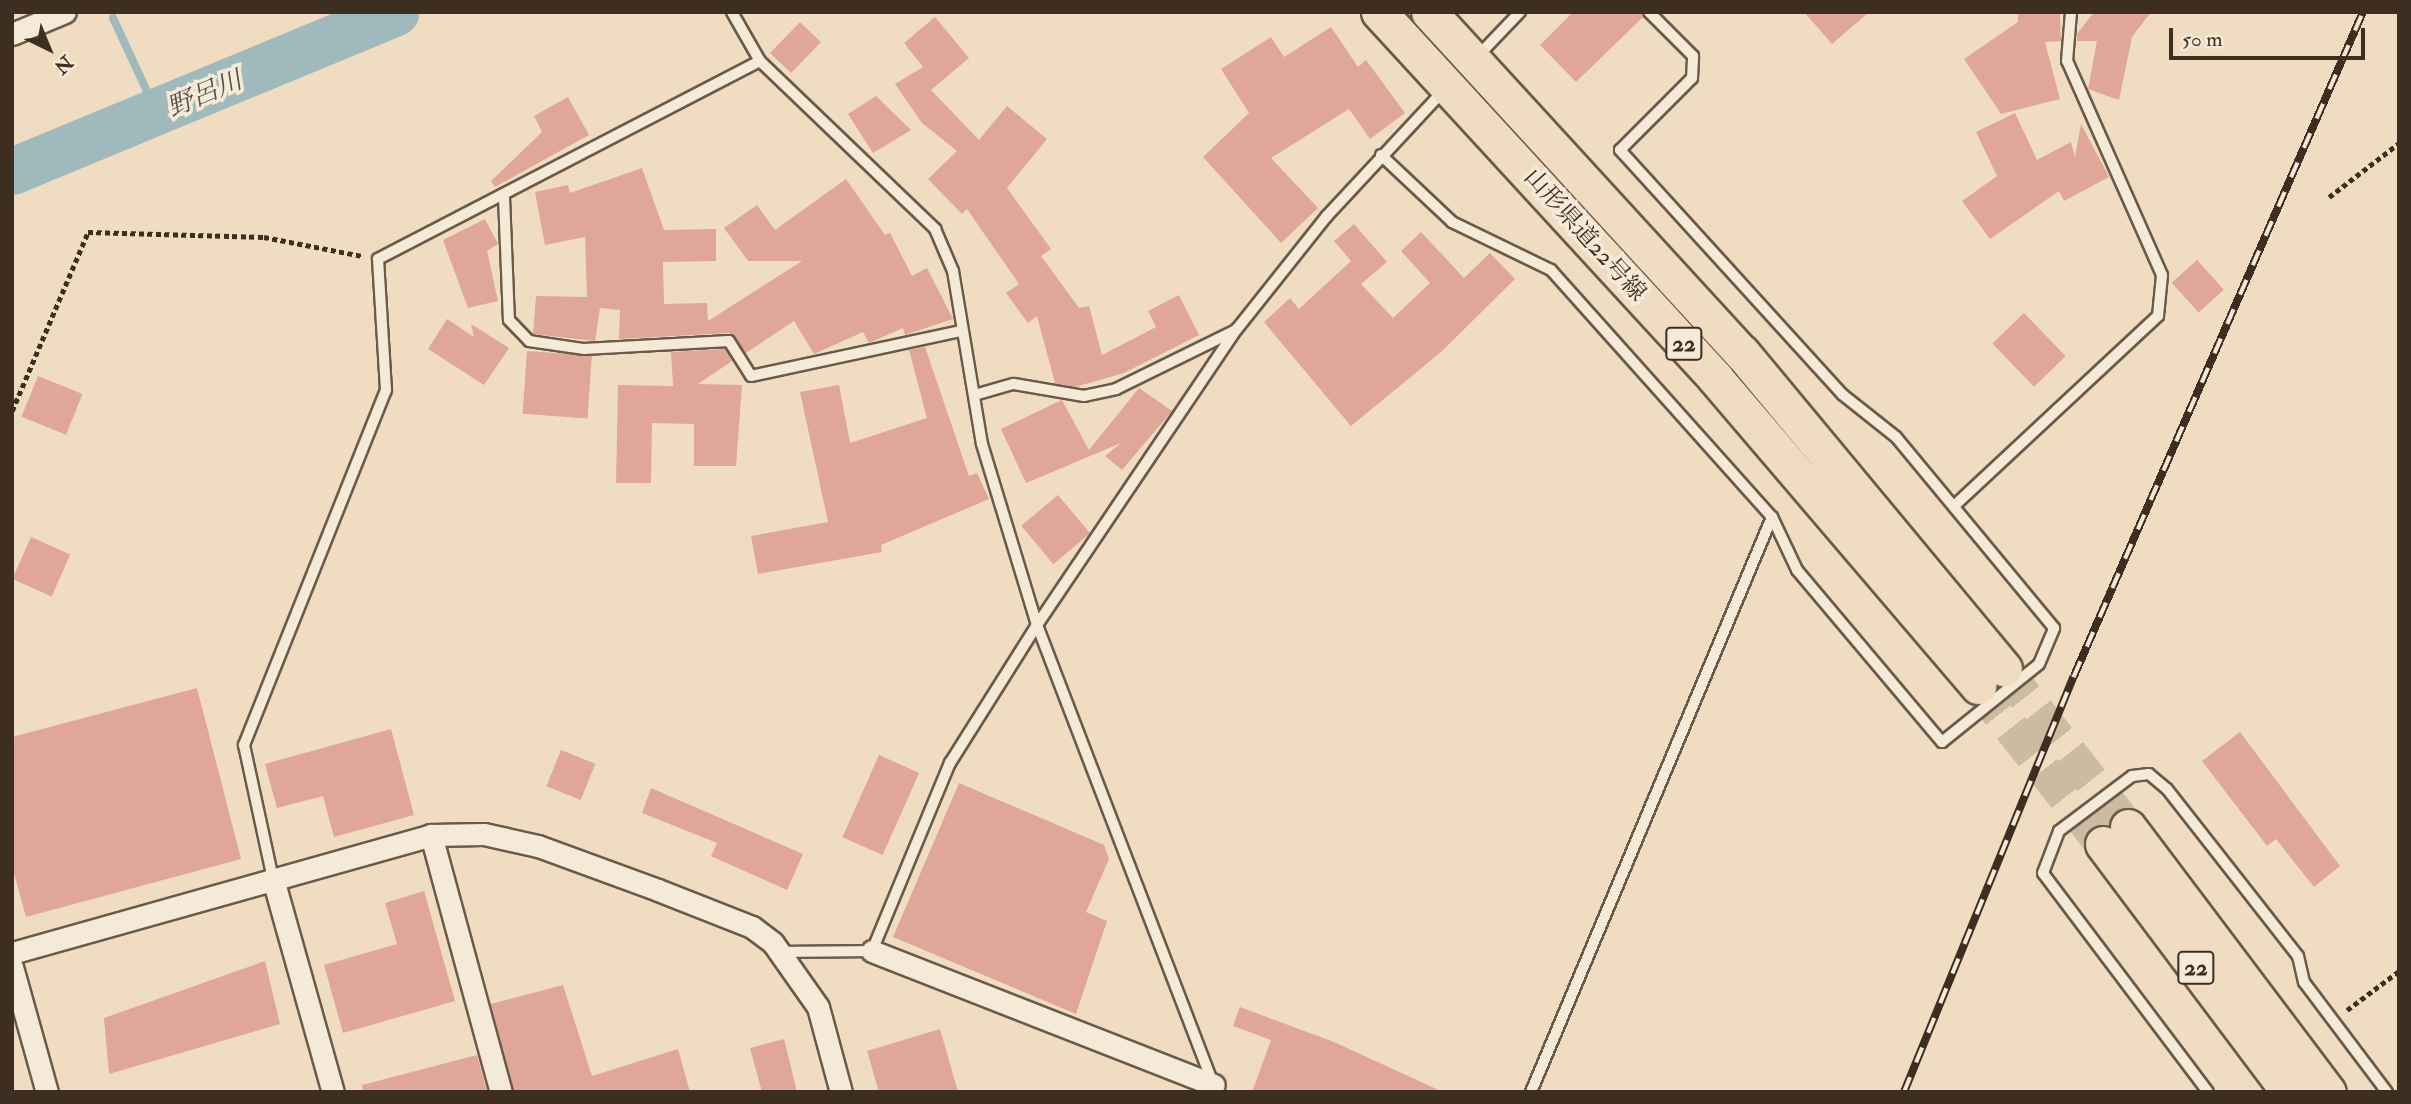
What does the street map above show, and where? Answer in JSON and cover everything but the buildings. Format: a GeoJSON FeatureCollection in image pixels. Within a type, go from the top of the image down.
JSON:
{"type":"FeatureCollection","features":[{"type":"Feature","properties":{"kind":"main road","name":"山形県道22号線"},"geometry":{"type":"LineString","coordinates":[[1379,12],[1461,73]]}},
{"type":"Feature","properties":{"kind":"main road","name":"山形県道22号線"},"geometry":{"type":"LineString","coordinates":[[1429,12],[1461,73],[1716,379],[1991,678]]}},
{"type":"Feature","properties":{"kind":"main road","name":"22"},"geometry":{"type":"LineString","coordinates":[[2289,1092],[2116,836],[2328,1092]]}},
{"type":"Feature","properties":{"kind":"street"},"geometry":{"type":"LineString","coordinates":[[12,34],[65,12]]}},
{"type":"Feature","properties":{"kind":"street"},"geometry":{"type":"LineString","coordinates":[[12,953],[431,835],[484,834],[538,846],[752,927],[781,952],[818,1007],[841,1092]]}},
{"type":"Feature","properties":{"kind":"street"},"geometry":{"type":"LineString","coordinates":[[431,835],[501,1092]]}},
{"type":"Feature","properties":{"kind":"street"},"geometry":{"type":"LineString","coordinates":[[273,879],[333,1092]]}},
{"type":"Feature","properties":{"kind":"street"},"geometry":{"type":"LineString","coordinates":[[872,951],[1215,1088]]}},
{"type":"Feature","properties":{"kind":"street"},"geometry":{"type":"LineString","coordinates":[[12,967],[47,1092]]}},
{"type":"Feature","properties":{"kind":"lane"},"geometry":{"type":"LineString","coordinates":[[781,952],[872,951],[950,763],[1038,625],[1237,329],[1381,155],[1521,12]]}},
{"type":"Feature","properties":{"kind":"lane"},"geometry":{"type":"LineString","coordinates":[[1381,155],[1452,222],[1551,270],[1772,517],[1797,570],[1942,742],[2039,664],[2054,628],[1896,437],[1842,394],[1620,150],[1692,78],[1692,56],[1649,12]]}},
{"type":"Feature","properties":{"kind":"lane"},"geometry":{"type":"LineString","coordinates":[[1954,506],[2158,316],[2162,275],[2067,61],[2071,12]]}},
{"type":"Feature","properties":{"kind":"lane"},"geometry":{"type":"LineString","coordinates":[[733,13],[760,61],[935,229],[953,271],[961,331],[978,394],[982,444],[1038,625],[1215,1088]]}},
{"type":"Feature","properties":{"kind":"lane"},"geometry":{"type":"LineString","coordinates":[[273,879],[244,745],[386,390],[378,258],[503,197],[760,61]]}},
{"type":"Feature","properties":{"kind":"lane"},"geometry":{"type":"LineString","coordinates":[[503,197],[509,320],[529,341],[584,349],[729,341],[751,376],[961,331]]}},
{"type":"Feature","properties":{"kind":"lane"},"geometry":{"type":"LineString","coordinates":[[978,394],[1014,384],[1084,396],[1116,389],[1237,329]]}},
{"type":"Feature","properties":{"kind":"lane"},"geometry":{"type":"LineString","coordinates":[[1531,1092],[1772,517]]}},
{"type":"Feature","properties":{"kind":"lane"},"geometry":{"type":"LineString","coordinates":[[2208,1092],[2043,873],[2059,831],[2132,776],[2149,774],[2166,789],[2298,956],[2304,982],[2387,1092]]}},
{"type":"Feature","properties":{"kind":"path"},"geometry":{"type":"LineString","coordinates":[[2329,197],[2399,143]]}},
{"type":"Feature","properties":{"kind":"path"},"geometry":{"type":"LineString","coordinates":[[12,411],[88,232],[264,237],[378,258]]}},
{"type":"Feature","properties":{"kind":"path"},"geometry":{"type":"LineString","coordinates":[[2332,1021],[2399,971]]}},
{"type":"Feature","properties":{"kind":"waterway","name":"野呂川"},"geometry":{"type":"LineString","coordinates":[[12,171],[395,12]]}},
{"type":"Feature","properties":{"kind":"waterway"},"geometry":{"type":"LineString","coordinates":[[113,18],[158,115]]}},
{"type":"Feature","properties":{"kind":"tunnel"},"geometry":{"type":"LineString","coordinates":[[2004,669],[2128,827]]}},
{"type":"Feature","properties":{"kind":"tunnel"},"geometry":{"type":"LineString","coordinates":[[1978,686],[2103,844]]}},
{"type":"Feature","properties":{"kind":"railway"},"geometry":{"type":"LineString","coordinates":[[1904,1092],[2074,676],[2363,12]]}}]}
